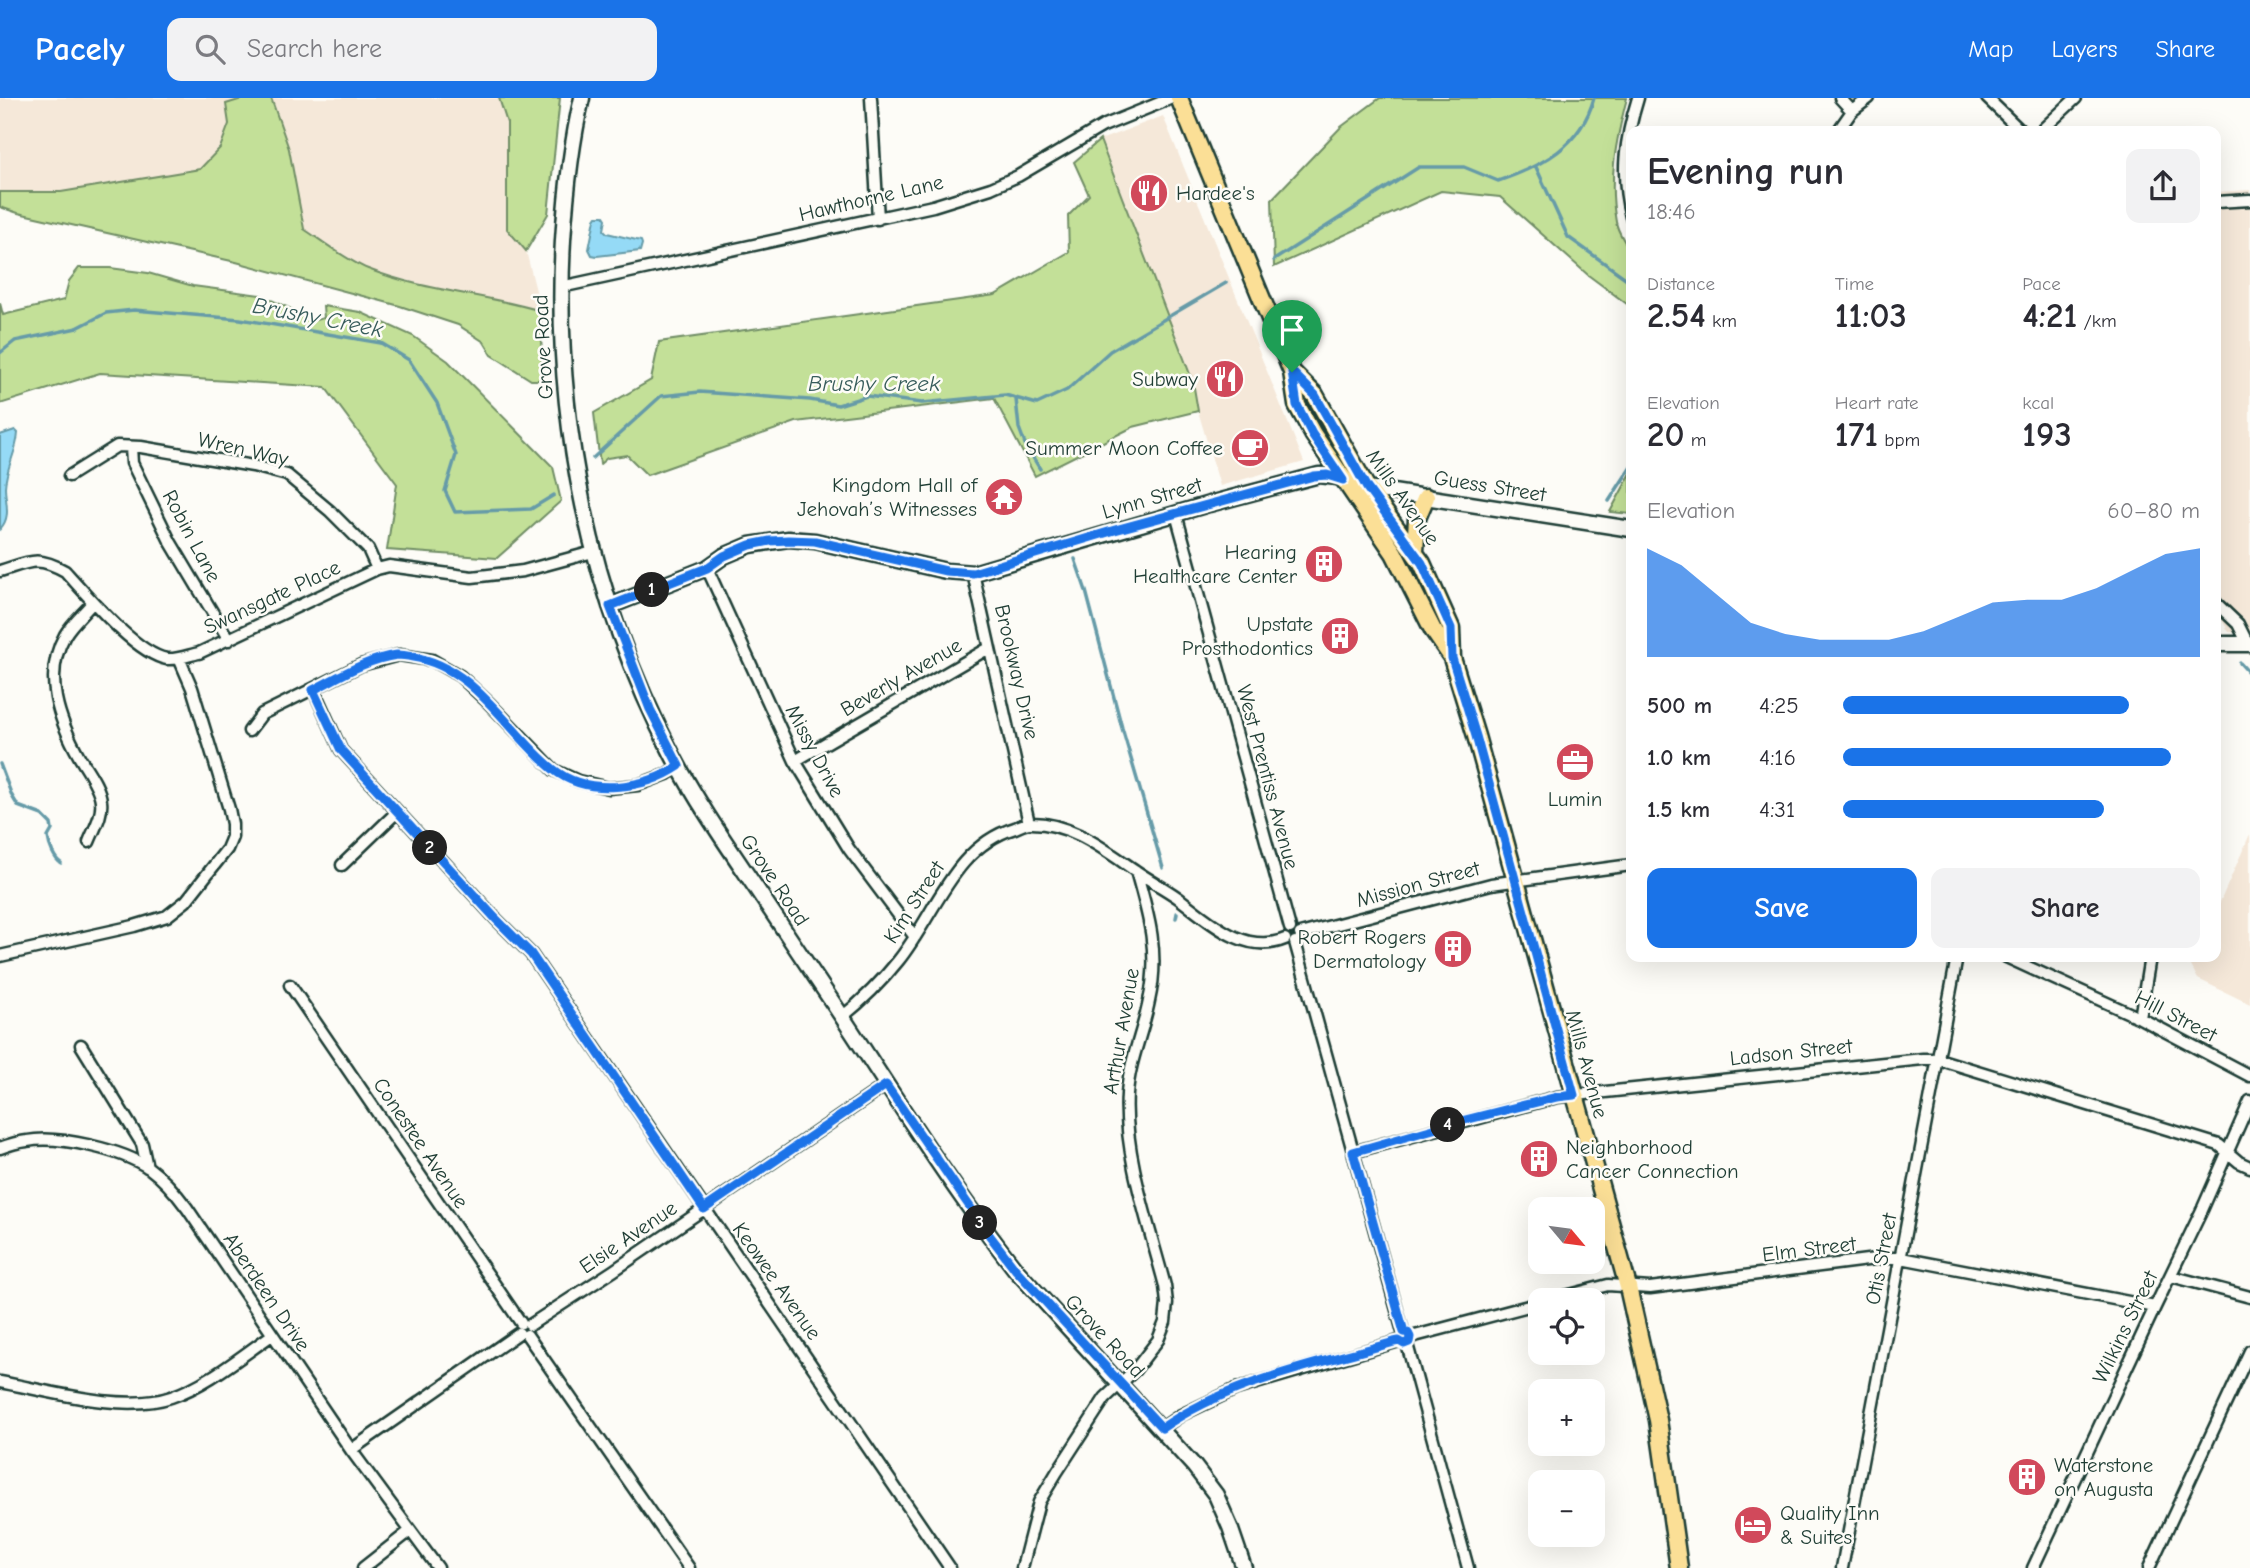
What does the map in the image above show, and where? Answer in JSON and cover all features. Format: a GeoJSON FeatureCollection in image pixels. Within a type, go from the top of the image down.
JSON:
{"type":"FeatureCollection","features":[{"type":"Feature","properties":{"kind":"main road","name":"Grove Road"},"geometry":{"type":"LineString","coordinates":[[582,98],[565,210],[561,287],[563,378],[573,450],[593,552],[610,606],[650,709],[713,825],[990,1236],[1016,1270],[1162,1428],[1216,1495],[1244,1568]]}},
{"type":"Feature","properties":{"kind":"main road","name":"Mills Avenue"},"geometry":{"type":"LineString","coordinates":[[1179,98],[1292,372],[1297,405],[1312,434],[1394,553],[1433,630],[1452,658]]}},
{"type":"Feature","properties":{"kind":"main road","name":"Mills Avenue"},"geometry":{"type":"LineString","coordinates":[[1292,372],[1315,395],[1367,488],[1422,563],[1451,628],[1452,658],[1628,1287],[1662,1438],[1679,1568]]}},
{"type":"Feature","properties":{"kind":"main road","name":"Lynn Street"},"geometry":{"type":"LineString","coordinates":[[973,573],[1209,503],[1314,476],[1327,475],[1343,480]]}},
{"type":"Feature","properties":{"kind":"main road","name":"Guess Street"},"geometry":{"type":"LineString","coordinates":[[1343,480],[1367,488],[1626,528]]}},
{"type":"Feature","properties":{"kind":"main road"},"geometry":{"type":"LineString","coordinates":[[1415,552],[1417,518],[1426,497]]}},
{"type":"Feature","properties":{"kind":"main road"},"geometry":{"type":"LineString","coordinates":[[610,606],[707,568],[724,556],[750,545],[788,540],[815,541],[946,571],[973,573]]}},
{"type":"Feature","properties":{"kind":"main road"},"geometry":{"type":"LineString","coordinates":[[2221,644],[2249,644]]}},
{"type":"Feature","properties":{"kind":"street"},"geometry":{"type":"LineString","coordinates":[[870,98],[878,219]]}},
{"type":"Feature","properties":{"kind":"street","name":"Hawthorne Lane"},"geometry":{"type":"LineString","coordinates":[[561,287],[933,206],[1018,176],[1103,126],[1171,98]]}},
{"type":"Feature","properties":{"kind":"street"},"geometry":{"type":"LineString","coordinates":[[1630,126],[1638,98]]}},
{"type":"Feature","properties":{"kind":"street"},"geometry":{"type":"LineString","coordinates":[[1840,98],[1852,111]]}},
{"type":"Feature","properties":{"kind":"street"},"geometry":{"type":"LineString","coordinates":[[1842,126],[1852,111],[1869,98]]}},
{"type":"Feature","properties":{"kind":"street"},"geometry":{"type":"LineString","coordinates":[[1987,98],[2016,126]]}},
{"type":"Feature","properties":{"kind":"street"},"geometry":{"type":"LineString","coordinates":[[2046,126],[2076,98]]}},
{"type":"Feature","properties":{"kind":"street"},"geometry":{"type":"LineString","coordinates":[[1626,148],[1626,196]]}},
{"type":"Feature","properties":{"kind":"street"},"geometry":{"type":"LineString","coordinates":[[2221,202],[2250,200]]}},
{"type":"Feature","properties":{"kind":"street","name":"Wren Way"},"geometry":{"type":"LineString","coordinates":[[69,476],[117,446],[253,466],[287,475],[369,549],[377,569]]}},
{"type":"Feature","properties":{"kind":"street","name":"Robin Lane"},"geometry":{"type":"LineString","coordinates":[[131,447],[132,463],[170,541],[229,639]]}},
{"type":"Feature","properties":{"kind":"street","name":"West Prentiss Avenue"},"geometry":{"type":"LineString","coordinates":[[1176,514],[1290,928],[1298,930],[1293,939]]}},
{"type":"Feature","properties":{"kind":"street","name":"Swansgate Place"},"geometry":{"type":"LineString","coordinates":[[179,658],[199,653],[377,569],[397,567],[472,577],[523,571],[593,552]]}},
{"type":"Feature","properties":{"kind":"street"},"geometry":{"type":"LineString","coordinates":[[0,571],[44,561],[65,571],[93,602],[147,650],[169,659],[179,658],[192,688],[232,824],[232,837],[227,849],[186,901],[167,916],[134,926],[1,952]]}},
{"type":"Feature","properties":{"kind":"street","name":"Missy Drive"},"geometry":{"type":"LineString","coordinates":[[707,568],[795,761],[849,849],[915,937]]}},
{"type":"Feature","properties":{"kind":"street","name":"Brookway Drive"},"geometry":{"type":"LineString","coordinates":[[973,573],[1029,823]]}},
{"type":"Feature","properties":{"kind":"street"},"geometry":{"type":"LineString","coordinates":[[89,842],[101,814],[101,799],[67,736],[56,706],[53,681],[57,653],[66,634],[93,602]]}},
{"type":"Feature","properties":{"kind":"street"},"geometry":{"type":"LineString","coordinates":[[2221,608],[2238,624],[2249,644]]}},
{"type":"Feature","properties":{"kind":"street","name":"Beverly Avenue"},"geometry":{"type":"LineString","coordinates":[[795,761],[989,648]]}},
{"type":"Feature","properties":{"kind":"street"},"geometry":{"type":"LineString","coordinates":[[249,731],[262,715],[361,665],[399,655],[432,660],[460,676],[554,770],[578,781],[609,788],[638,785],[667,774],[679,766]]}},
{"type":"Feature","properties":{"kind":"street","name":"Keowee Avenue"},"geometry":{"type":"LineString","coordinates":[[313,690],[341,750],[531,954],[950,1568]]}},
{"type":"Feature","properties":{"kind":"street"},"geometry":{"type":"LineString","coordinates":[[342,865],[397,812]]}},
{"type":"Feature","properties":{"kind":"street"},"geometry":{"type":"LineString","coordinates":[[1029,823],[1076,834],[1136,871]]}},
{"type":"Feature","properties":{"kind":"street","name":"Kim Street"},"geometry":{"type":"LineString","coordinates":[[842,1017],[856,1006],[898,961],[970,853],[1004,831],[1029,823]]}},
{"type":"Feature","properties":{"kind":"street","name":"Mission Street"},"geometry":{"type":"LineString","coordinates":[[1136,871],[1231,936],[1249,943],[1261,944],[1293,939],[1491,884],[1626,866]]}},
{"type":"Feature","properties":{"kind":"street","name":"Arthur Avenue"},"geometry":{"type":"LineString","coordinates":[[1022,1568],[1039,1502],[1105,1398],[1135,1370],[1158,1340],[1165,1322],[1165,1286],[1133,1159],[1127,1123],[1127,1093],[1131,1067],[1149,1001],[1154,963],[1153,936],[1136,871]]}},
{"type":"Feature","properties":{"kind":"street"},"geometry":{"type":"LineString","coordinates":[[1293,939],[1468,1568]]}},
{"type":"Feature","properties":{"kind":"street","name":"Otis Street"},"geometry":{"type":"LineString","coordinates":[[1842,1568],[1955,962]]}},
{"type":"Feature","properties":{"kind":"street","name":"Hill Street"},"geometry":{"type":"LineString","coordinates":[[2017,962],[2140,1018],[2250,1076]]}},
{"type":"Feature","properties":{"kind":"street"},"geometry":{"type":"LineString","coordinates":[[2140,1018],[2149,962]]}},
{"type":"Feature","properties":{"kind":"street","name":"Conestee Avenue"},"geometry":{"type":"LineString","coordinates":[[290,985],[689,1568]]}},
{"type":"Feature","properties":{"kind":"street"},"geometry":{"type":"LineString","coordinates":[[81,1045],[142,1144],[147,1167]]}},
{"type":"Feature","properties":{"kind":"street","name":"Ladson Street"},"geometry":{"type":"LineString","coordinates":[[1353,1152],[1557,1097],[1825,1068],[1938,1059],[2219,1145],[2239,1162],[2250,1167]]}},
{"type":"Feature","properties":{"kind":"street","name":"Elsie Avenue"},"geometry":{"type":"LineString","coordinates":[[351,1450],[524,1329],[886,1085]]}},
{"type":"Feature","properties":{"kind":"street","name":"Wilkins Street"},"geometry":{"type":"LineString","coordinates":[[2033,1568],[2203,1210],[2250,1101]]}},
{"type":"Feature","properties":{"kind":"street","name":"Aberdeen Drive"},"geometry":{"type":"LineString","coordinates":[[0,1148],[28,1140],[69,1143],[107,1151],[147,1167],[173,1190],[351,1450],[438,1568]]}},
{"type":"Feature","properties":{"kind":"street","name":"Elm Street"},"geometry":{"type":"LineString","coordinates":[[1596,1288],[1608,1285],[1650,1288],[1901,1258],[2155,1307]]}},
{"type":"Feature","properties":{"kind":"street"},"geometry":{"type":"LineString","coordinates":[[2171,1276],[2250,1297]]}},
{"type":"Feature","properties":{"kind":"street"},"geometry":{"type":"LineString","coordinates":[[1162,1428],[1181,1415],[1236,1389],[1405,1338],[1528,1306]]}},
{"type":"Feature","properties":{"kind":"street"},"geometry":{"type":"LineString","coordinates":[[0,1382],[120,1403],[153,1402],[172,1397],[198,1384],[272,1335]]}},
{"type":"Feature","properties":{"kind":"street"},"geometry":{"type":"LineString","coordinates":[[2149,1568],[2250,1351]]}},
{"type":"Feature","properties":{"kind":"street"},"geometry":{"type":"LineString","coordinates":[[363,1568],[410,1531]]}},
{"type":"Feature","properties":{"kind":"shaded area"},"geometry":{"type":"Polygon","coordinates":[[[0,98],[245,98],[226,104],[229,124],[220,148],[200,169],[61,192],[0,192],[0,98]]]}},
{"type":"Feature","properties":{"kind":"shaded area"},"geometry":{"type":"Polygon","coordinates":[[[271,98],[560,98],[548,214],[526,251],[541,311],[519,304],[449,292],[366,269],[304,229],[289,149],[271,98]]]}},
{"type":"Feature","properties":{"kind":"shaded area"},"geometry":{"type":"Polygon","coordinates":[[[1163,116],[1304,462],[1220,486],[1198,411],[1193,382],[1100,140],[1163,116]]]}},
{"type":"Feature","properties":{"kind":"shaded area"},"geometry":{"type":"Polygon","coordinates":[[[2250,190],[2250,634],[2229,632],[2221,618],[2221,192],[2250,190]]]}},
{"type":"Feature","properties":{"kind":"shaded area"},"geometry":{"type":"Polygon","coordinates":[[[2250,834],[2250,1004],[2198,979],[2191,966],[2193,962],[2221,962],[2221,900],[2250,834]]]}},
{"type":"Feature","properties":{"kind":"green space"},"geometry":{"type":"Polygon","coordinates":[[[245,98],[271,98],[289,149],[304,229],[368,269],[433,287],[541,311],[542,380],[531,380],[492,355],[484,342],[458,325],[400,306],[236,262],[0,207],[0,192],[61,192],[200,169],[220,148],[229,124],[226,104],[245,98]]]}},
{"type":"Feature","properties":{"kind":"green space"},"geometry":{"type":"Polygon","coordinates":[[[499,98],[560,98],[548,214],[526,251],[507,229],[507,123],[499,98]]]}},
{"type":"Feature","properties":{"kind":"green space"},"geometry":{"type":"Polygon","coordinates":[[[1380,98],[1627,98],[1613,175],[1617,227],[1626,244],[1626,303],[1588,275],[1500,197],[1441,191],[1274,267],[1272,199],[1341,127],[1380,98]]]}},
{"type":"Feature","properties":{"kind":"green space"},"geometry":{"type":"Polygon","coordinates":[[[1100,140],[1193,382],[1198,411],[1133,427],[1035,476],[994,398],[796,422],[647,475],[627,455],[607,458],[600,464],[594,413],[651,380],[659,342],[995,295],[1069,252],[1068,216],[1089,195],[1074,162],[1100,140]]]}},
{"type":"Feature","properties":{"kind":"green space"},"geometry":{"type":"Polygon","coordinates":[[[79,268],[110,268],[148,273],[193,286],[260,295],[311,321],[324,318],[323,306],[360,312],[413,336],[448,361],[553,467],[561,501],[497,558],[387,550],[397,484],[325,387],[100,373],[0,404],[0,303],[3,315],[64,300],[69,281],[79,268]]]}},
{"type":"Feature","properties":{"kind":"green space"},"geometry":{"type":"Polygon","coordinates":[[[1626,482],[1626,514],[1610,512],[1626,482]]]}},
{"type":"Feature","properties":{"kind":"water"},"geometry":{"type":"Polygon","coordinates":[[[597,216],[604,216],[606,219],[604,230],[607,233],[641,241],[640,251],[592,255],[589,249],[597,216]]]}},
{"type":"Feature","properties":{"kind":"water"},"geometry":{"type":"Polygon","coordinates":[[[15,430],[18,433],[17,440],[5,487],[7,514],[0,529],[0,435],[15,430]]]}},
{"type":"Feature","properties":{"kind":"waterway","name":"Brushy Creek"},"geometry":{"type":"LineString","coordinates":[[1274,260],[1419,167],[1464,167],[1498,181],[1544,161],[1558,152],[1580,129],[1594,98]]}},
{"type":"Feature","properties":{"kind":"waterway"},"geometry":{"type":"LineString","coordinates":[[1536,167],[1568,237],[1626,278]]}},
{"type":"Feature","properties":{"kind":"waterway","name":"Brushy Creek"},"geometry":{"type":"LineString","coordinates":[[593,458],[661,396],[700,392],[810,400],[838,405],[867,396],[922,403],[1005,395],[1037,404],[1067,390],[1110,351],[1226,283]]}},
{"type":"Feature","properties":{"kind":"waterway","name":"Brushy Creek"},"geometry":{"type":"LineString","coordinates":[[0,353],[15,341],[77,328],[106,313],[134,310],[240,319],[381,343],[409,360],[437,403],[456,455],[445,491],[455,512],[531,509],[554,495]]}},
{"type":"Feature","properties":{"kind":"waterway"},"geometry":{"type":"LineString","coordinates":[[1016,399],[1019,428],[1040,469]]}},
{"type":"Feature","properties":{"kind":"waterway"},"geometry":{"type":"LineString","coordinates":[[1609,501],[1626,475]]}},
{"type":"Feature","properties":{"kind":"waterway"},"geometry":{"type":"LineString","coordinates":[[1075,559],[1163,868]]}},
{"type":"Feature","properties":{"kind":"waterway"},"geometry":{"type":"LineString","coordinates":[[2240,663],[2250,674]]}},
{"type":"Feature","properties":{"kind":"waterway"},"geometry":{"type":"LineString","coordinates":[[0,764],[18,806],[42,815],[51,824],[49,844],[61,863]]}},
{"type":"Feature","properties":{"kind":"waterway"},"geometry":{"type":"LineString","coordinates":[[1176,918],[1177,913]]}},
{"type":"Feature","properties":{"kind":"place","name":"Hardee's"},"geometry":{"type":"Point","coordinates":[1149,193]}},
{"type":"Feature","properties":{"kind":"place","name":"Subway"},"geometry":{"type":"Point","coordinates":[1225,379]}},
{"type":"Feature","properties":{"kind":"place","name":"Summer Moon Coffee"},"geometry":{"type":"Point","coordinates":[1250,448]}},
{"type":"Feature","properties":{"kind":"place","name":"Kingdom Hall of Jehovah’s Witnesses"},"geometry":{"type":"Point","coordinates":[1004,497]}},
{"type":"Feature","properties":{"kind":"place","name":"Hearing Healthcare Center"},"geometry":{"type":"Point","coordinates":[1324,564]}},
{"type":"Feature","properties":{"kind":"place","name":"Upstate Prosthodontics"},"geometry":{"type":"Point","coordinates":[1340,636]}},
{"type":"Feature","properties":{"kind":"place","name":"Lumin"},"geometry":{"type":"Point","coordinates":[1575,762]}},
{"type":"Feature","properties":{"kind":"place","name":"Robert Rogers Dermatology"},"geometry":{"type":"Point","coordinates":[1453,949]}},
{"type":"Feature","properties":{"kind":"place","name":"Neighborhood Cancer Connection"},"geometry":{"type":"Point","coordinates":[1539,1159]}},
{"type":"Feature","properties":{"kind":"place","name":"Waterstone on Augusta"},"geometry":{"type":"Point","coordinates":[2027,1477]}},
{"type":"Feature","properties":{"kind":"place","name":"Quality Inn & Suites"},"geometry":{"type":"Point","coordinates":[1753,1525]}},
{"type":"Feature","properties":{"kind":"route"},"geometry":{"type":"LineString","coordinates":[[1292,372],[1315,395],[1367,488],[1422,563],[1451,628],[1452,658],[1476,736],[1574,1095],[1465,1120],[1353,1152],[1404,1332],[1410,1337],[1409,1342],[1394,1342],[1236,1389],[1181,1415],[1162,1428],[1016,1270],[886,1085],[704,1209],[531,954],[341,750],[313,690],[361,665],[399,655],[432,660],[460,676],[554,770],[578,781],[609,788],[638,785],[667,774],[679,766],[650,709],[610,606],[707,568],[724,556],[750,545],[770,541],[815,541],[946,571],[973,573],[1209,503],[1314,476],[1327,475],[1343,480],[1312,434],[1297,405],[1292,372]]}}]}
